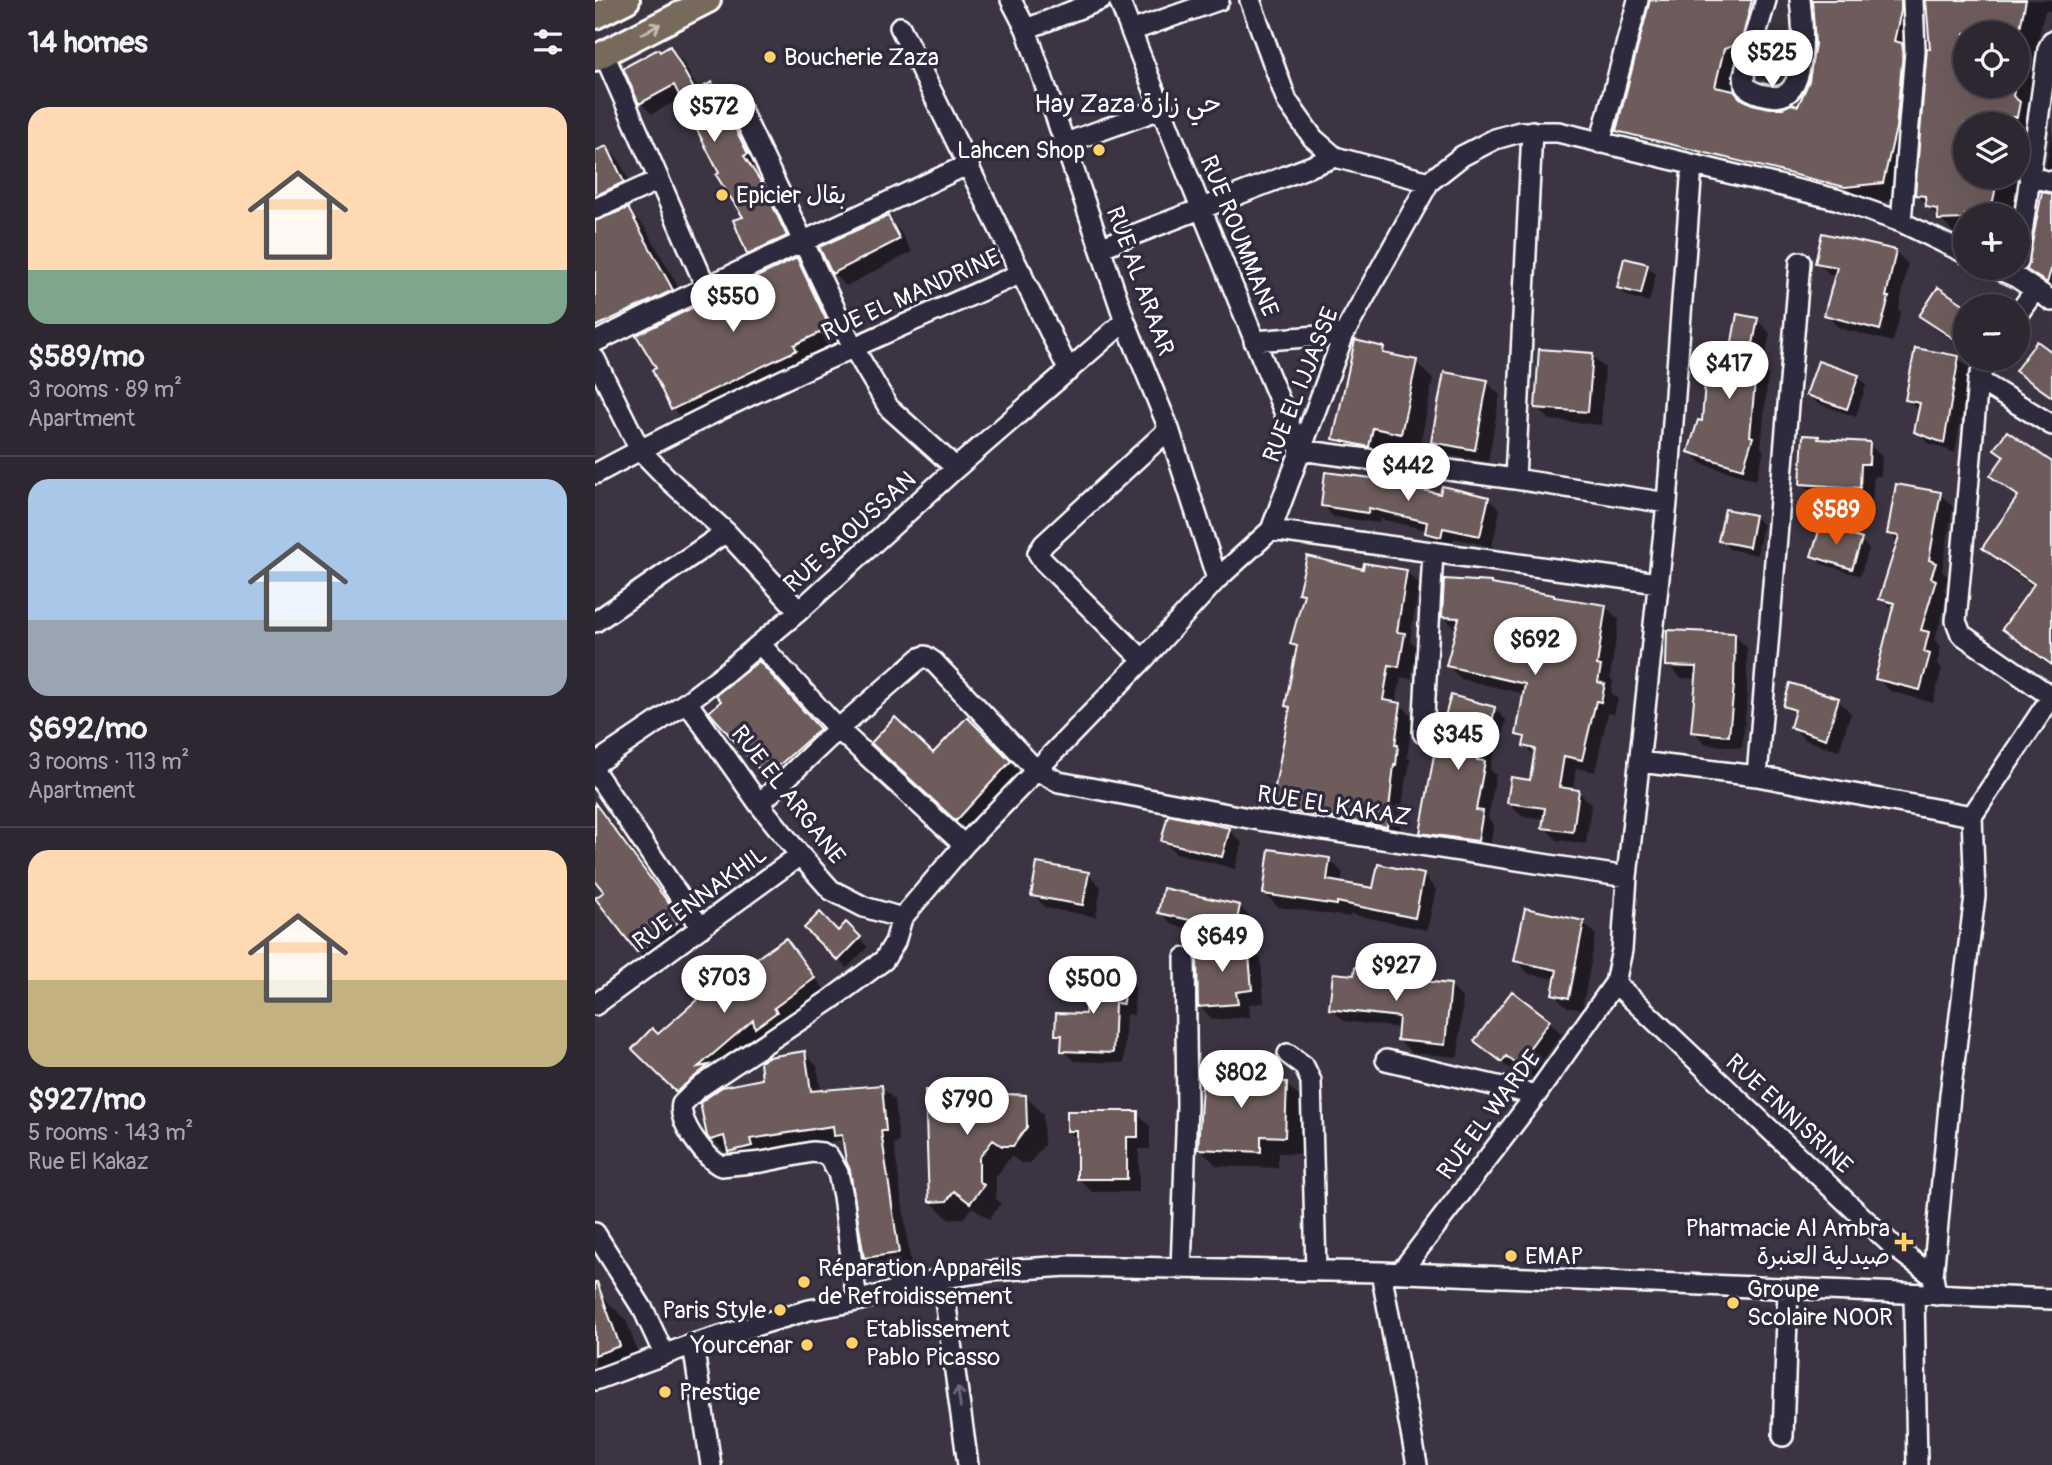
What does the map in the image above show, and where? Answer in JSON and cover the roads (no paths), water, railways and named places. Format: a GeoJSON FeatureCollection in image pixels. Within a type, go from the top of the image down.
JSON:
{"type":"FeatureCollection","features":[{"type":"Feature","properties":{"kind":"main road"},"geometry":{"type":"LineString","coordinates":[[595,16],[627,0]]}},
{"type":"Feature","properties":{"kind":"main road"},"geometry":{"type":"LineString","coordinates":[[600,56],[708,0]]}},
{"type":"Feature","properties":{"kind":"street","name":"RUE AL ARAAR"},"geometry":{"type":"LineString","coordinates":[[1011,0],[1026,29],[1125,321],[1170,429],[1217,579]]}},
{"type":"Feature","properties":{"kind":"street"},"geometry":{"type":"LineString","coordinates":[[1026,29],[1101,0]]}},
{"type":"Feature","properties":{"kind":"street","name":"RUE ROUMMANE"},"geometry":{"type":"LineString","coordinates":[[1119,0],[1163,108],[1200,210],[1300,450]]}},
{"type":"Feature","properties":{"kind":"street"},"geometry":{"type":"LineString","coordinates":[[1131,31],[1219,0]]}},
{"type":"Feature","properties":{"kind":"street"},"geometry":{"type":"LineString","coordinates":[[1250,0],[1287,101],[1313,138],[1335,157],[1429,182]]}},
{"type":"Feature","properties":{"kind":"street"},"geometry":{"type":"LineString","coordinates":[[1600,143],[1637,0]]}},
{"type":"Feature","properties":{"kind":"street"},"geometry":{"type":"LineString","coordinates":[[1766,0],[1744,75],[1745,86],[1754,93],[1779,98],[1789,94],[1795,85],[1803,52],[1800,0]]}},
{"type":"Feature","properties":{"kind":"street"},"geometry":{"type":"LineString","coordinates":[[1901,222],[1915,51],[1913,0]]}},
{"type":"Feature","properties":{"kind":"street"},"geometry":{"type":"LineString","coordinates":[[899,27],[1069,371]]}},
{"type":"Feature","properties":{"kind":"street"},"geometry":{"type":"LineString","coordinates":[[2030,172],[2049,68],[2048,49],[2052,41]]}},
{"type":"Feature","properties":{"kind":"street"},"geometry":{"type":"LineString","coordinates":[[600,56],[706,287]]}},
{"type":"Feature","properties":{"kind":"street"},"geometry":{"type":"LineString","coordinates":[[739,106],[853,347],[889,408],[957,468]]}},
{"type":"Feature","properties":{"kind":"street"},"geometry":{"type":"LineString","coordinates":[[1066,143],[1163,108]]}},
{"type":"Feature","properties":{"kind":"street"},"geometry":{"type":"LineString","coordinates":[[1515,479],[1532,131]]}},
{"type":"Feature","properties":{"kind":"street","name":"RUE EL IJJASSE"},"geometry":{"type":"LineString","coordinates":[[857,1301],[843,1196],[838,1173],[829,1157],[812,1152],[762,1162],[721,1166],[706,1156],[682,1118],[682,1104],[697,1089],[830,1000],[884,960],[895,942],[902,918],[964,845],[1143,660],[1217,579],[1271,530],[1344,334],[1429,182],[1462,156],[1485,143],[1520,132],[1558,132],[1836,199],[1901,222],[1953,247]]}},
{"type":"Feature","properties":{"kind":"street"},"geometry":{"type":"LineString","coordinates":[[1101,247],[1335,157]]}},
{"type":"Feature","properties":{"kind":"street"},"geometry":{"type":"LineString","coordinates":[[595,342],[969,164]]}},
{"type":"Feature","properties":{"kind":"street"},"geometry":{"type":"LineString","coordinates":[[1615,983],[1622,950],[1627,877],[1667,503],[1692,166]]}},
{"type":"Feature","properties":{"kind":"street"},"geometry":{"type":"LineString","coordinates":[[2030,177],[2052,182]]}},
{"type":"Feature","properties":{"kind":"street"},"geometry":{"type":"LineString","coordinates":[[595,209],[659,180]]}},
{"type":"Feature","properties":{"kind":"street"},"geometry":{"type":"LineString","coordinates":[[1757,776],[1800,262]]}},
{"type":"Feature","properties":{"kind":"street","name":"RUE EL MANDRINE"},"geometry":{"type":"LineString","coordinates":[[595,474],[853,347],[1021,273]]}},
{"type":"Feature","properties":{"kind":"street"},"geometry":{"type":"LineString","coordinates":[[2026,280],[2035,290],[2052,300]]}},
{"type":"Feature","properties":{"kind":"street"},"geometry":{"type":"LineString","coordinates":[[2030,297],[2035,290]]}},
{"type":"Feature","properties":{"kind":"street","name":"RUE SAOUSSAN"},"geometry":{"type":"LineString","coordinates":[[595,764],[687,702],[760,644],[1125,321]]}},
{"type":"Feature","properties":{"kind":"street"},"geometry":{"type":"LineString","coordinates":[[1254,341],[1344,334]]}},
{"type":"Feature","properties":{"kind":"street"},"geometry":{"type":"LineString","coordinates":[[595,359],[640,450],[726,533],[799,611]]}},
{"type":"Feature","properties":{"kind":"street"},"geometry":{"type":"LineString","coordinates":[[1935,1286],[1950,1095],[1975,896],[1972,816],[2052,696],[1961,634],[1956,621],[1978,380],[1982,371]]}},
{"type":"Feature","properties":{"kind":"street"},"geometry":{"type":"LineString","coordinates":[[1978,380],[2052,425]]}},
{"type":"Feature","properties":{"kind":"street"},"geometry":{"type":"LineString","coordinates":[[1143,660],[1038,553],[1044,544],[1170,429]]}},
{"type":"Feature","properties":{"kind":"street"},"geometry":{"type":"LineString","coordinates":[[1300,450],[1667,503]]}},
{"type":"Feature","properties":{"kind":"street"},"geometry":{"type":"LineString","coordinates":[[1271,530],[1658,583]]}},
{"type":"Feature","properties":{"kind":"street"},"geometry":{"type":"LineString","coordinates":[[595,622],[726,533]]}},
{"type":"Feature","properties":{"kind":"street"},"geometry":{"type":"LineString","coordinates":[[1423,733],[1433,552]]}},
{"type":"Feature","properties":{"kind":"street"},"geometry":{"type":"LineString","coordinates":[[760,644],[838,729],[964,845]]}},
{"type":"Feature","properties":{"kind":"street"},"geometry":{"type":"LineString","coordinates":[[759,804],[838,729],[925,656],[934,662],[1036,770]]}},
{"type":"Feature","properties":{"kind":"street","name":"RUE EL ARGANE"},"geometry":{"type":"LineString","coordinates":[[687,702],[759,804],[831,890],[865,907],[902,918]]}},
{"type":"Feature","properties":{"kind":"street"},"geometry":{"type":"LineString","coordinates":[[1639,762],[1757,776],[1972,816]]}},
{"type":"Feature","properties":{"kind":"street","name":"RUE EL KAKAZ"},"geometry":{"type":"LineString","coordinates":[[1036,770],[1059,782],[1259,820],[1627,877]]}},
{"type":"Feature","properties":{"kind":"street"},"geometry":{"type":"LineString","coordinates":[[595,772],[701,928]]}},
{"type":"Feature","properties":{"kind":"street","name":"RUE ENNAKHIL"},"geometry":{"type":"LineString","coordinates":[[595,1005],[800,855]]}},
{"type":"Feature","properties":{"kind":"street"},"geometry":{"type":"LineString","coordinates":[[1181,1269],[1187,1105],[1185,958]]}},
{"type":"Feature","properties":{"kind":"street","name":"RUE ENNISRINE"},"geometry":{"type":"LineString","coordinates":[[1615,983],[1935,1286]]}},
{"type":"Feature","properties":{"kind":"street","name":"RUE EL WARDE"},"geometry":{"type":"LineString","coordinates":[[1390,1273],[1536,1095],[1615,983]]}},
{"type":"Feature","properties":{"kind":"street"},"geometry":{"type":"LineString","coordinates":[[1288,1054],[1304,1066],[1311,1081],[1315,1271]]}},
{"type":"Feature","properties":{"kind":"street"},"geometry":{"type":"LineString","coordinates":[[1386,1060],[1536,1095]]}},
{"type":"Feature","properties":{"kind":"street"},"geometry":{"type":"LineString","coordinates":[[595,1233],[644,1311],[664,1354]]}},
{"type":"Feature","properties":{"kind":"street"},"geometry":{"type":"LineString","coordinates":[[595,1380],[693,1344],[809,1310],[857,1301],[942,1278],[991,1271],[1067,1266],[1390,1273],[1914,1294],[1935,1286],[2052,1299]]}},
{"type":"Feature","properties":{"kind":"street"},"geometry":{"type":"LineString","coordinates":[[1390,1273],[1417,1465]]}},
{"type":"Feature","properties":{"kind":"street"},"geometry":{"type":"LineString","coordinates":[[942,1278],[968,1465]]}},
{"type":"Feature","properties":{"kind":"street"},"geometry":{"type":"LineString","coordinates":[[1783,1436],[1788,1289]]}},
{"type":"Feature","properties":{"kind":"street"},"geometry":{"type":"LineString","coordinates":[[1914,1294],[1917,1465]]}},
{"type":"Feature","properties":{"kind":"street"},"geometry":{"type":"LineString","coordinates":[[693,1344],[711,1465]]}},
{"type":"Feature","properties":{"kind":"place","name":"Boucherie Zaza"},"geometry":{"type":"Point","coordinates":[770,57]}},
{"type":"Feature","properties":{"kind":"place","name":"Lahcen Shop"},"geometry":{"type":"Point","coordinates":[1099,150]}},
{"type":"Feature","properties":{"kind":"place","name":"Epicier بقال"},"geometry":{"type":"Point","coordinates":[722,195]}},
{"type":"Feature","properties":{"kind":"place","name":"Pharmacie Al Ambra صيدلية العنبرة"},"geometry":{"type":"Point","coordinates":[1904,1242]}},
{"type":"Feature","properties":{"kind":"place","name":"EMAP"},"geometry":{"type":"Point","coordinates":[1511,1256]}},
{"type":"Feature","properties":{"kind":"place","name":"Réparation Appareils de Refroidissement"},"geometry":{"type":"Point","coordinates":[804,1282]}},
{"type":"Feature","properties":{"kind":"place","name":"Groupe Scolaire NOOR"},"geometry":{"type":"Point","coordinates":[1733,1303]}},
{"type":"Feature","properties":{"kind":"place","name":"Paris Style"},"geometry":{"type":"Point","coordinates":[780,1310]}},
{"type":"Feature","properties":{"kind":"place","name":"Etablissement Pablo Picasso"},"geometry":{"type":"Point","coordinates":[852,1343]}},
{"type":"Feature","properties":{"kind":"place","name":"Yourcenar"},"geometry":{"type":"Point","coordinates":[807,1345]}},
{"type":"Feature","properties":{"kind":"place","name":"Prestige"},"geometry":{"type":"Point","coordinates":[665,1392]}},
{"type":"Feature","properties":{"kind":"district","name":"Hay Zaza حي زازة"},"geometry":{"type":"Point","coordinates":[1128,104]}}]}
